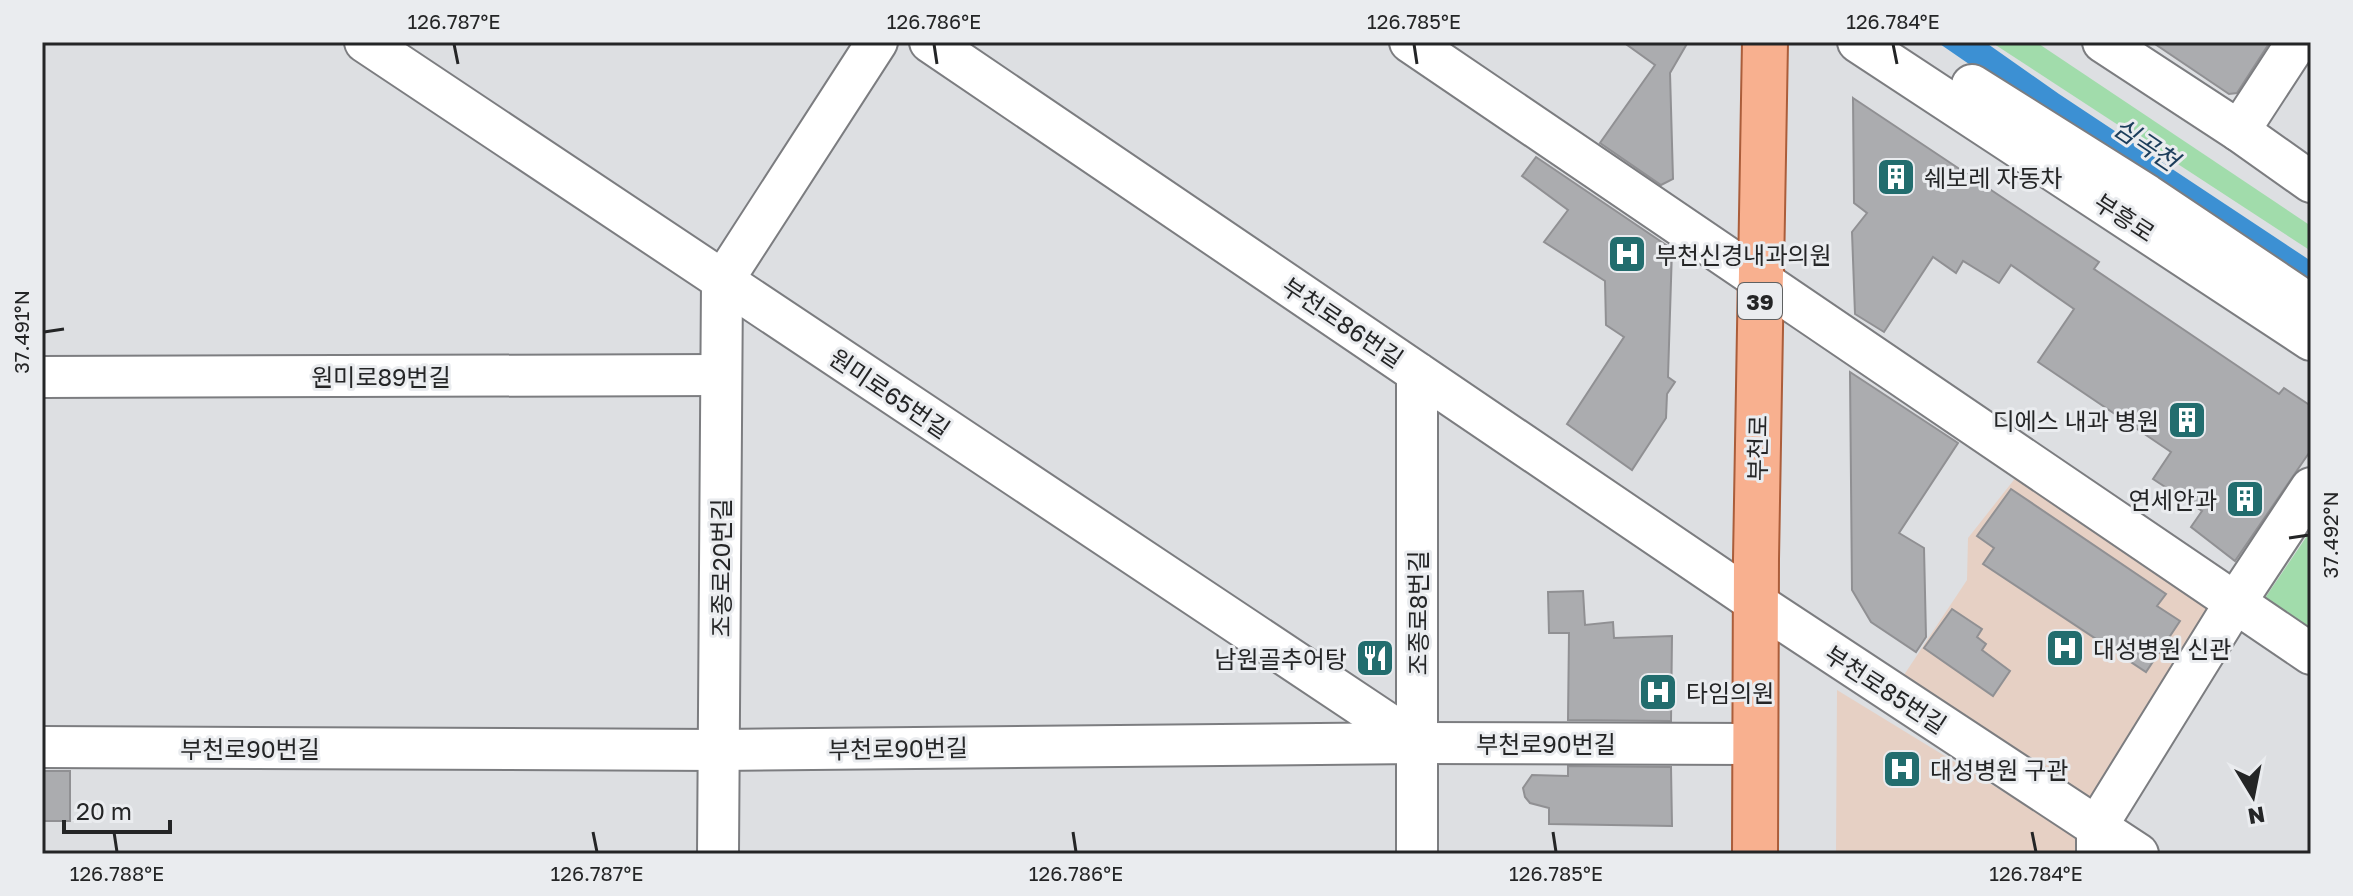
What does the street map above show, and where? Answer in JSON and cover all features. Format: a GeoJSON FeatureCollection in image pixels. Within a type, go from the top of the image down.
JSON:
{"type":"FeatureCollection","features":[{"type":"Feature","properties":{"kind":"main road","name":"부천로"},"geometry":{"type":"LineString","coordinates":[[1755,854],[1755,602],[1765,42]]}},
{"type":"Feature","properties":{"kind":"street","name":"원미로65번길"},"geometry":{"type":"LineString","coordinates":[[365,42],[1417,743]]}},
{"type":"Feature","properties":{"kind":"street"},"geometry":{"type":"LineString","coordinates":[[722,282],[877,42]]}},
{"type":"Feature","properties":{"kind":"street","name":"부천로86번길"},"geometry":{"type":"LineString","coordinates":[[930,42],[1755,602]]}},
{"type":"Feature","properties":{"kind":"street"},"geometry":{"type":"LineString","coordinates":[[1410,42],[2311,654]]}},
{"type":"Feature","properties":{"kind":"street","name":"부흥로"},"geometry":{"type":"LineString","coordinates":[[1858,42],[1903,55],[2311,340]]}},
{"type":"Feature","properties":{"kind":"street"},"geometry":{"type":"LineString","coordinates":[[2239,131],[2297,42]]}},
{"type":"Feature","properties":{"kind":"street"},"geometry":{"type":"LineString","coordinates":[[2124,48],[2311,182]]}},
{"type":"Feature","properties":{"kind":"street"},"geometry":{"type":"LineString","coordinates":[[1903,55],[2147,195],[2311,305]]}},
{"type":"Feature","properties":{"kind":"street","name":"조종로20번길"},"geometry":{"type":"LineString","coordinates":[[718,854],[722,282]]}},
{"type":"Feature","properties":{"kind":"street","name":"조종로8번길"},"geometry":{"type":"LineString","coordinates":[[1417,373],[1417,854]]}},
{"type":"Feature","properties":{"kind":"street","name":"원미로89번길"},"geometry":{"type":"LineString","coordinates":[[42,377],[720,375]]}},
{"type":"Feature","properties":{"kind":"street"},"geometry":{"type":"LineString","coordinates":[[2097,840],[2235,603],[2311,488]]}},
{"type":"Feature","properties":{"kind":"street","name":"부천로85번길"},"geometry":{"type":"LineString","coordinates":[[1755,602],[2097,840],[2138,854]]}},
{"type":"Feature","properties":{"kind":"street","name":"부천로90번길"},"geometry":{"type":"LineString","coordinates":[[42,747],[720,750],[1417,743],[1755,744]]}},
{"type":"Feature","properties":{"kind":"shaded area","name":"대성병원 신관"},"geometry":{"type":"Polygon","coordinates":[[[2028,462],[2235,603],[2097,826],[1892,693],[1967,580],[1968,538],[2028,462]]]}},
{"type":"Feature","properties":{"kind":"shaded area","name":"대성병원 구관"},"geometry":{"type":"Polygon","coordinates":[[[1837,690],[2097,849],[2097,854],[1836,854],[1837,690]]]}},
{"type":"Feature","properties":{"kind":"green space"},"geometry":{"type":"Polygon","coordinates":[[[1991,42],[2036,42],[2311,226],[2311,251],[1991,42]]]}},
{"type":"Feature","properties":{"kind":"green space"},"geometry":{"type":"Polygon","coordinates":[[[2311,530],[2311,632],[2263,601],[2311,530]]]}},
{"type":"Feature","properties":{"kind":"water"},"geometry":{"type":"Polygon","coordinates":[[[1937,42],[1985,42],[2311,261],[2311,299],[1937,42]]]}},
{"type":"Feature","properties":{"kind":"building"},"geometry":{"type":"Polygon","coordinates":[[[1623,42],[1688,42],[1670,73],[1673,179],[1661,185],[1600,143],[1655,65],[1623,42]]]}},
{"type":"Feature","properties":{"kind":"building"},"geometry":{"type":"Polygon","coordinates":[[[2152,42],[2270,42],[2237,93],[2229,94],[2152,42]]]}},
{"type":"Feature","properties":{"kind":"building"},"geometry":{"type":"Polygon","coordinates":[[[1853,98],[2099,262],[2094,269],[2279,394],[2284,388],[2311,406],[2311,450],[2235,561],[2191,527],[2202,511],[2153,479],[2171,452],[2038,362],[2074,309],[2011,265],[1999,283],[1963,261],[1956,273],[1933,257],[1884,332],[1855,314],[1852,232],[1867,213],[1854,203],[1853,98]]]}},
{"type":"Feature","properties":{"kind":"building"},"geometry":{"type":"Polygon","coordinates":[[[1536,157],[1672,249],[1668,377],[1675,382],[1667,394],[1666,418],[1632,470],[1567,424],[1624,337],[1606,325],[1605,281],[1544,242],[1568,210],[1522,176],[1536,157]]]}},
{"type":"Feature","properties":{"kind":"building"},"geometry":{"type":"Polygon","coordinates":[[[1850,372],[1958,443],[1899,533],[1924,548],[1926,637],[1916,652],[1871,622],[1852,590],[1850,372]]]}},
{"type":"Feature","properties":{"kind":"building"},"geometry":{"type":"Polygon","coordinates":[[[2011,489],[2166,594],[2157,606],[2180,621],[2146,672],[1983,564],[1994,548],[1977,536],[2011,489]]]}},
{"type":"Feature","properties":{"kind":"building"},"geometry":{"type":"Polygon","coordinates":[[[1583,591],[1585,625],[1613,622],[1614,638],[1672,636],[1671,721],[1568,720],[1569,633],[1549,633],[1548,592],[1583,591]]]}},
{"type":"Feature","properties":{"kind":"building"},"geometry":{"type":"Polygon","coordinates":[[[1952,609],[1982,629],[1977,637],[1986,644],[1982,650],[2010,671],[1993,696],[1924,648],[1952,609]]]}},
{"type":"Feature","properties":{"kind":"building"},"geometry":{"type":"Polygon","coordinates":[[[1568,766],[1671,767],[1672,826],[1549,824],[1549,808],[1530,803],[1523,788],[1532,775],[1568,776],[1568,766]]]}},
{"type":"Feature","properties":{"kind":"building"},"geometry":{"type":"Polygon","coordinates":[[[42,771],[70,771],[70,821],[42,821],[42,771]]]}},
{"type":"Feature","properties":{"kind":"place","name":"쉐보레 자동차"},"geometry":{"type":"Point","coordinates":[1896,177]}},
{"type":"Feature","properties":{"kind":"place","name":"부천신경내과의원"},"geometry":{"type":"Point","coordinates":[1627,254]}},
{"type":"Feature","properties":{"kind":"place","name":"디에스 내과 병원"},"geometry":{"type":"Point","coordinates":[2187,420]}},
{"type":"Feature","properties":{"kind":"place","name":"연세안과"},"geometry":{"type":"Point","coordinates":[2245,499]}},
{"type":"Feature","properties":{"kind":"place","name":"대성병원 신관"},"geometry":{"type":"Point","coordinates":[2065,648]}},
{"type":"Feature","properties":{"kind":"place","name":"남원골추어탕"},"geometry":{"type":"Point","coordinates":[1375,658]}},
{"type":"Feature","properties":{"kind":"place","name":"타임의원"},"geometry":{"type":"Point","coordinates":[1658,692]}},
{"type":"Feature","properties":{"kind":"place","name":"대성병원 구관"},"geometry":{"type":"Point","coordinates":[1902,769]}},
{"type":"Feature","properties":{"kind":"water label","name":"심곡천"},"geometry":{"type":"Point","coordinates":[2146,144]}}]}
